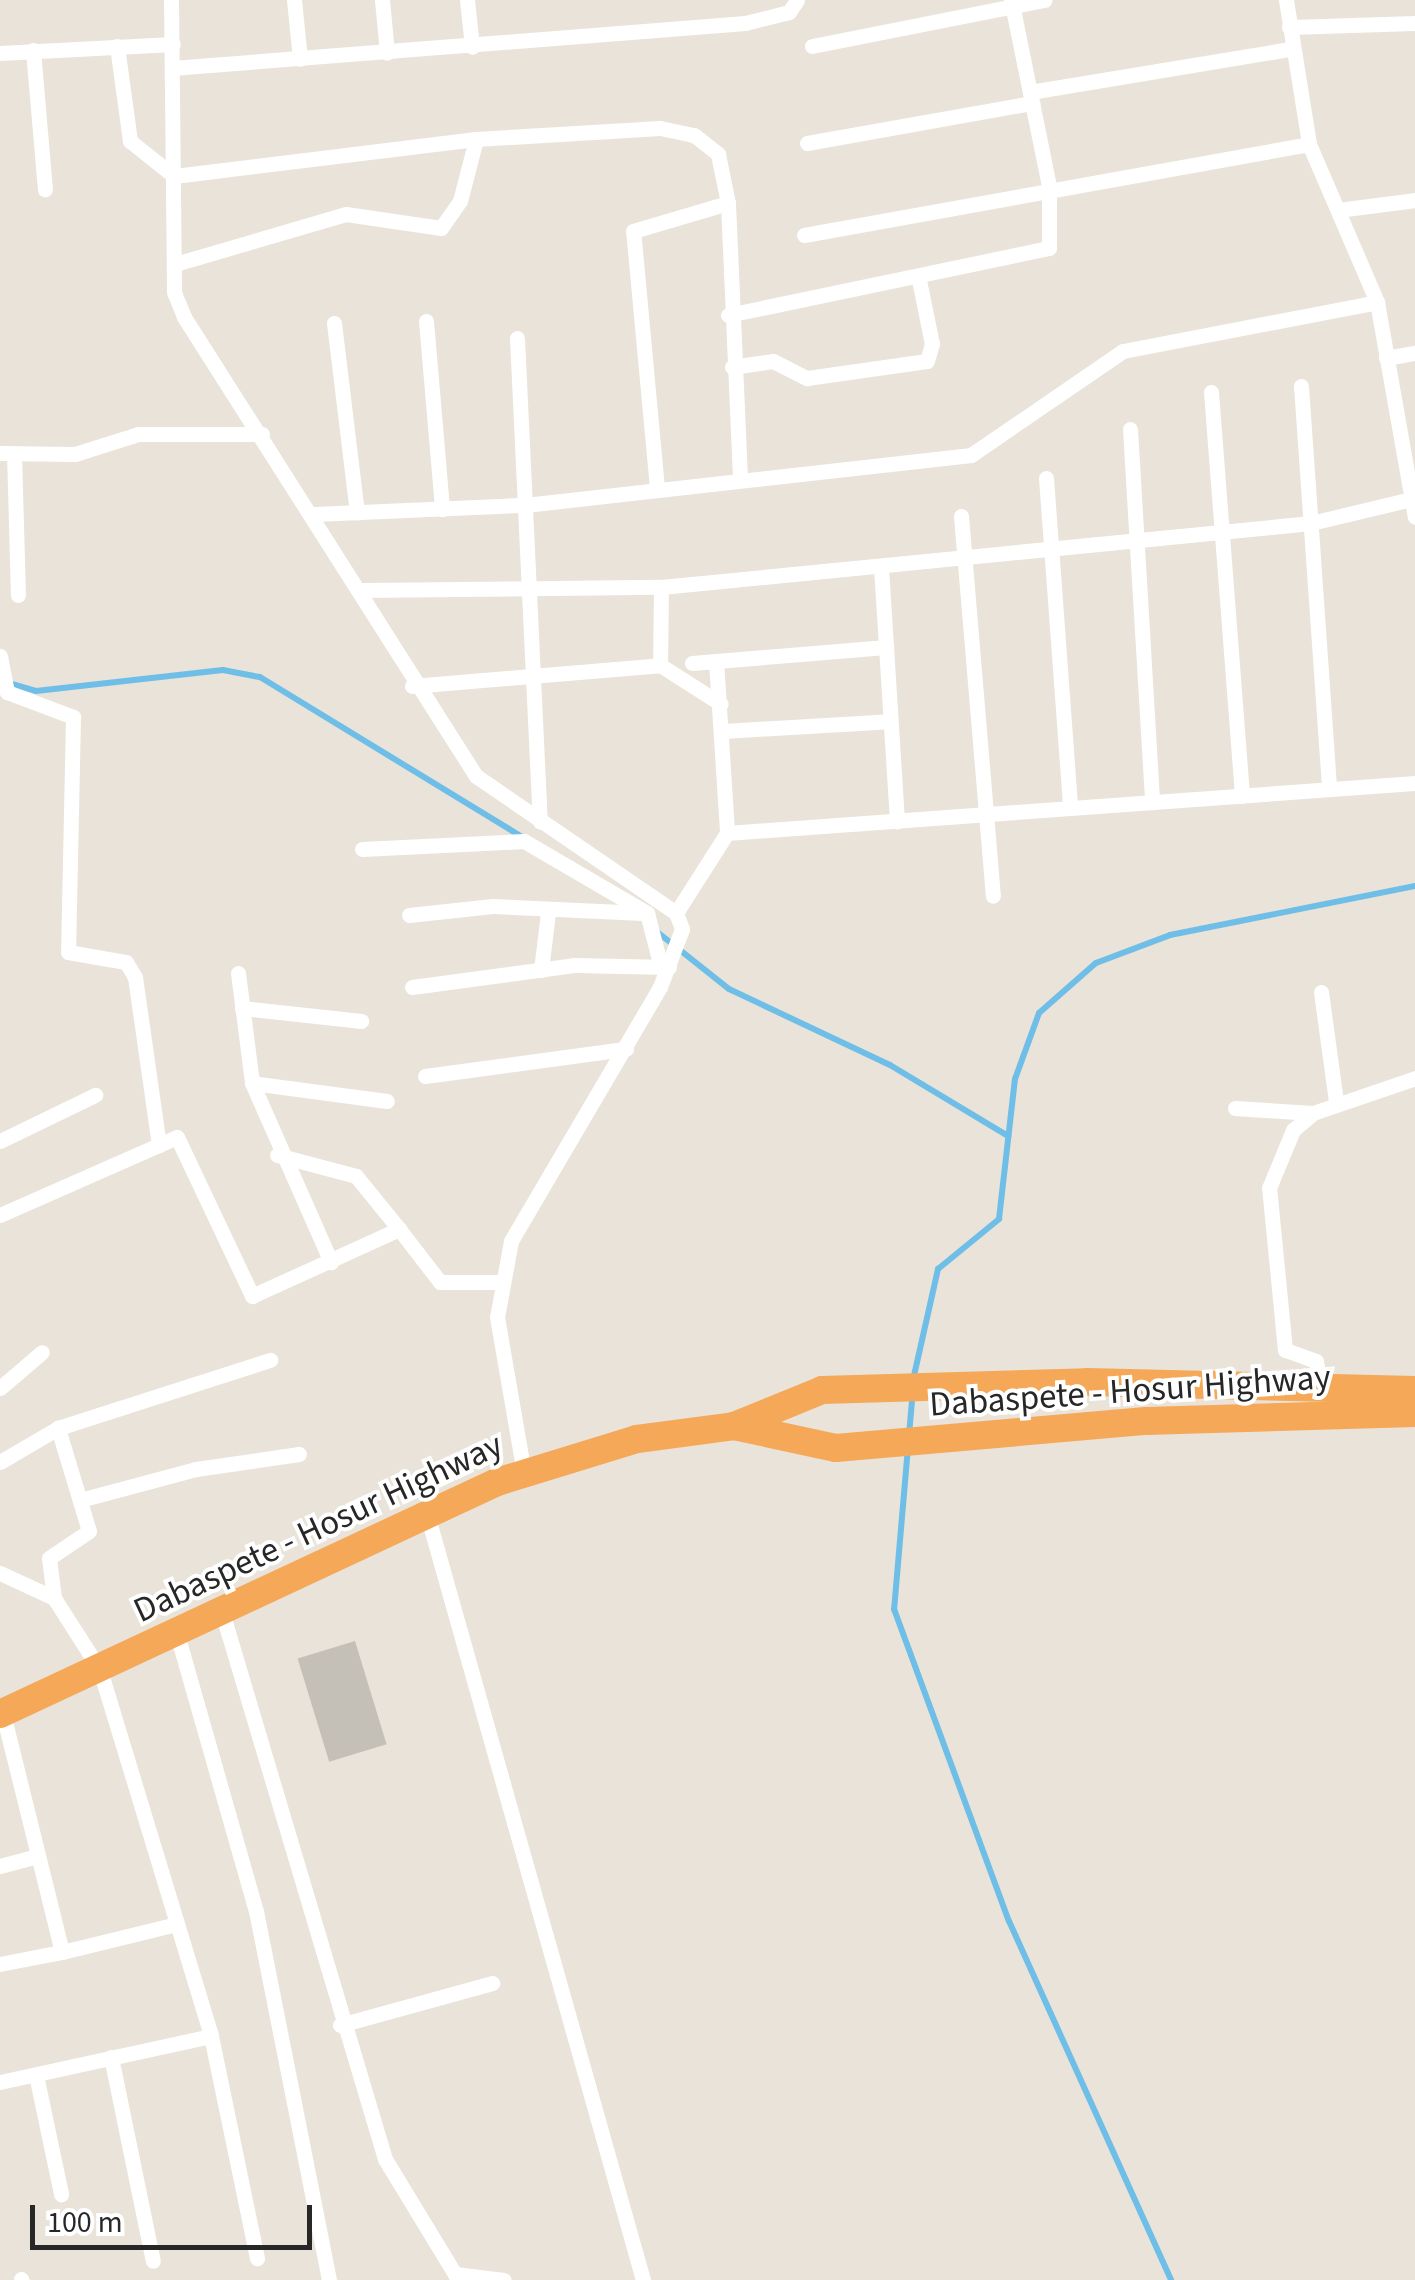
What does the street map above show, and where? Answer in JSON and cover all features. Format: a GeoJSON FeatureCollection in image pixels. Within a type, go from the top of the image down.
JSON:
{"type":"FeatureCollection","features":[{"type":"Feature","properties":{"kind":"highway","name":"Dabaspete - Hosur Highway"},"geometry":{"type":"LineString","coordinates":[[2,1714],[427,1514],[524,1474],[637,1439],[734,1426],[822,1390],[1006,1384],[1415,1390]]}},
{"type":"Feature","properties":{"kind":"highway"},"geometry":{"type":"LineString","coordinates":[[1143,1388],[1146,1421]]}},
{"type":"Feature","properties":{"kind":"highway","name":"Dabaspete - Hosur Highway"},"geometry":{"type":"LineString","coordinates":[[734,1426],[836,1448],[999,1440],[1146,1421],[1415,1413]]}},
{"type":"Feature","properties":{"kind":"street"},"geometry":{"type":"LineString","coordinates":[[171,0],[175,264],[184,317],[362,590],[412,686],[476,776],[679,921]]}},
{"type":"Feature","properties":{"kind":"street"},"geometry":{"type":"LineString","coordinates":[[294,0],[300,59]]}},
{"type":"Feature","properties":{"kind":"street"},"geometry":{"type":"LineString","coordinates":[[382,0],[388,52]]}},
{"type":"Feature","properties":{"kind":"street"},"geometry":{"type":"LineString","coordinates":[[466,0],[472,47]]}},
{"type":"Feature","properties":{"kind":"street"},"geometry":{"type":"LineString","coordinates":[[172,68],[472,47],[745,22],[789,12],[797,0]]}},
{"type":"Feature","properties":{"kind":"street"},"geometry":{"type":"LineString","coordinates":[[812,46],[1011,3],[1044,0]]}},
{"type":"Feature","properties":{"kind":"street"},"geometry":{"type":"LineString","coordinates":[[1286,0],[1309,144],[1377,302],[1409,451],[1415,517]]}},
{"type":"Feature","properties":{"kind":"street"},"geometry":{"type":"LineString","coordinates":[[728,315],[919,280],[1049,248],[1049,186],[1011,3]]}},
{"type":"Feature","properties":{"kind":"street"},"geometry":{"type":"LineString","coordinates":[[1289,27],[1415,24]]}},
{"type":"Feature","properties":{"kind":"street"},"geometry":{"type":"LineString","coordinates":[[0,53],[174,44]]}},
{"type":"Feature","properties":{"kind":"street"},"geometry":{"type":"LineString","coordinates":[[117,46],[130,141],[174,176],[476,138],[660,128],[694,135],[718,154],[728,204],[728,315],[740,477]]}},
{"type":"Feature","properties":{"kind":"street"},"geometry":{"type":"LineString","coordinates":[[807,143],[1291,49]]}},
{"type":"Feature","properties":{"kind":"street"},"geometry":{"type":"LineString","coordinates":[[33,50],[45,189]]}},
{"type":"Feature","properties":{"kind":"street"},"geometry":{"type":"LineString","coordinates":[[175,264],[346,214],[441,228],[460,201],[476,138]]}},
{"type":"Feature","properties":{"kind":"street"},"geometry":{"type":"LineString","coordinates":[[804,235],[1049,186],[1309,144]]}},
{"type":"Feature","properties":{"kind":"street"},"geometry":{"type":"LineString","coordinates":[[1338,210],[1415,200]]}},
{"type":"Feature","properties":{"kind":"street"},"geometry":{"type":"LineString","coordinates":[[656,488],[632,231],[728,204]]}},
{"type":"Feature","properties":{"kind":"street"},"geometry":{"type":"LineString","coordinates":[[732,366],[774,360],[807,378],[926,361],[932,344],[919,280]]}},
{"type":"Feature","properties":{"kind":"street"},"geometry":{"type":"LineString","coordinates":[[315,514],[525,505],[740,477],[971,455],[1122,351],[1377,302]]}},
{"type":"Feature","properties":{"kind":"street"},"geometry":{"type":"LineString","coordinates":[[426,321],[442,509]]}},
{"type":"Feature","properties":{"kind":"street"},"geometry":{"type":"LineString","coordinates":[[334,324],[357,512]]}},
{"type":"Feature","properties":{"kind":"street"},"geometry":{"type":"LineString","coordinates":[[516,338],[540,820]]}},
{"type":"Feature","properties":{"kind":"street"},"geometry":{"type":"LineString","coordinates":[[1386,358],[1415,353]]}},
{"type":"Feature","properties":{"kind":"street"},"geometry":{"type":"LineString","coordinates":[[1301,386],[1329,790]]}},
{"type":"Feature","properties":{"kind":"street"},"geometry":{"type":"LineString","coordinates":[[1211,392],[1242,796]]}},
{"type":"Feature","properties":{"kind":"street"},"geometry":{"type":"LineString","coordinates":[[1130,429],[1152,802]]}},
{"type":"Feature","properties":{"kind":"street"},"geometry":{"type":"LineString","coordinates":[[18,594],[8,537],[7,453],[75,454],[138,434],[262,434]]}},
{"type":"Feature","properties":{"kind":"street"},"geometry":{"type":"LineString","coordinates":[[1046,478],[1070,808]]}},
{"type":"Feature","properties":{"kind":"street"},"geometry":{"type":"LineString","coordinates":[[362,590],[661,588],[1310,523],[1412,499]]}},
{"type":"Feature","properties":{"kind":"street"},"geometry":{"type":"LineString","coordinates":[[961,516],[993,896]]}},
{"type":"Feature","properties":{"kind":"street"},"geometry":{"type":"LineString","coordinates":[[881,567],[898,821]]}},
{"type":"Feature","properties":{"kind":"street"},"geometry":{"type":"LineString","coordinates":[[660,665],[661,588]]}},
{"type":"Feature","properties":{"kind":"street"},"geometry":{"type":"LineString","coordinates":[[692,663],[886,646]]}},
{"type":"Feature","properties":{"kind":"street"},"geometry":{"type":"LineString","coordinates":[[0,656],[7,692],[73,717],[68,952],[126,962],[135,977],[159,1145]]}},
{"type":"Feature","properties":{"kind":"street"},"geometry":{"type":"LineString","coordinates":[[524,1474],[497,1317],[510,1241],[626,1049],[667,966],[679,921],[726,833],[716,661]]}},
{"type":"Feature","properties":{"kind":"street"},"geometry":{"type":"LineString","coordinates":[[412,686],[533,680],[660,665],[721,704]]}},
{"type":"Feature","properties":{"kind":"street"},"geometry":{"type":"LineString","coordinates":[[723,731],[889,721]]}},
{"type":"Feature","properties":{"kind":"street"},"geometry":{"type":"LineString","coordinates":[[726,833],[1415,783]]}},
{"type":"Feature","properties":{"kind":"street"},"geometry":{"type":"LineString","coordinates":[[362,849],[524,840],[647,913],[667,966]]}},
{"type":"Feature","properties":{"kind":"street"},"geometry":{"type":"LineString","coordinates":[[409,915],[492,906],[548,912],[647,913]]}},
{"type":"Feature","properties":{"kind":"street"},"geometry":{"type":"LineString","coordinates":[[541,970],[548,912]]}},
{"type":"Feature","properties":{"kind":"street"},"geometry":{"type":"LineString","coordinates":[[412,987],[541,970],[667,966]]}},
{"type":"Feature","properties":{"kind":"street"},"geometry":{"type":"LineString","coordinates":[[238,973],[252,1083],[277,1156],[331,1262]]}},
{"type":"Feature","properties":{"kind":"street"},"geometry":{"type":"LineString","coordinates":[[1321,992],[1336,1102]]}},
{"type":"Feature","properties":{"kind":"street"},"geometry":{"type":"LineString","coordinates":[[242,1008],[361,1021]]}},
{"type":"Feature","properties":{"kind":"street"},"geometry":{"type":"LineString","coordinates":[[425,1076],[626,1049]]}},
{"type":"Feature","properties":{"kind":"street"},"geometry":{"type":"LineString","coordinates":[[1322,1388],[1316,1361],[1285,1350],[1268,1218],[1277,1160],[1313,1113],[1415,1078]]}},
{"type":"Feature","properties":{"kind":"street"},"geometry":{"type":"LineString","coordinates":[[252,1083],[386,1101]]}},
{"type":"Feature","properties":{"kind":"street"},"geometry":{"type":"LineString","coordinates":[[0,1141],[95,1095]]}},
{"type":"Feature","properties":{"kind":"street"},"geometry":{"type":"LineString","coordinates":[[1235,1108],[1313,1113]]}},
{"type":"Feature","properties":{"kind":"street"},"geometry":{"type":"LineString","coordinates":[[0,1215],[159,1145],[184,1139],[252,1296],[399,1229]]}},
{"type":"Feature","properties":{"kind":"street"},"geometry":{"type":"LineString","coordinates":[[277,1156],[356,1176],[440,1282],[503,1282]]}},
{"type":"Feature","properties":{"kind":"street"},"geometry":{"type":"LineString","coordinates":[[0,1388],[42,1352]]}},
{"type":"Feature","properties":{"kind":"street"},"geometry":{"type":"LineString","coordinates":[[0,1462],[58,1428],[270,1360]]}},
{"type":"Feature","properties":{"kind":"street"},"geometry":{"type":"LineString","coordinates":[[58,1428],[87,1538],[52,1554],[54,1598],[100,1670],[211,2036],[257,2258]]}},
{"type":"Feature","properties":{"kind":"street"},"geometry":{"type":"LineString","coordinates":[[80,1500],[196,1469],[299,1454]]}},
{"type":"Feature","properties":{"kind":"street"},"geometry":{"type":"LineString","coordinates":[[427,1514],[642,2280]]}},
{"type":"Feature","properties":{"kind":"street"},"geometry":{"type":"LineString","coordinates":[[0,1573],[54,1598]]}},
{"type":"Feature","properties":{"kind":"street"},"geometry":{"type":"LineString","coordinates":[[222,1612],[340,2025],[385,2159],[454,2274],[504,2280]]}},
{"type":"Feature","properties":{"kind":"street"},"geometry":{"type":"LineString","coordinates":[[176,1634],[253,1896],[329,2280]]}},
{"type":"Feature","properties":{"kind":"street"},"geometry":{"type":"LineString","coordinates":[[2,1714],[62,1952]]}},
{"type":"Feature","properties":{"kind":"street"},"geometry":{"type":"LineString","coordinates":[[0,1866],[38,1856]]}},
{"type":"Feature","properties":{"kind":"street"},"geometry":{"type":"LineString","coordinates":[[0,1964],[177,1924]]}},
{"type":"Feature","properties":{"kind":"street"},"geometry":{"type":"LineString","coordinates":[[340,2025],[492,1983]]}},
{"type":"Feature","properties":{"kind":"street"},"geometry":{"type":"LineString","coordinates":[[0,2082],[211,2036]]}},
{"type":"Feature","properties":{"kind":"street"},"geometry":{"type":"LineString","coordinates":[[111,2057],[152,2261]]}},
{"type":"Feature","properties":{"kind":"street"},"geometry":{"type":"LineString","coordinates":[[36,2075],[61,2194]]}},
{"type":"Feature","properties":{"kind":"building"},"geometry":{"type":"Polygon","coordinates":[[[355,1641],[387,1744],[329,1762],[298,1659],[355,1641]]]}},
{"type":"Feature","properties":{"kind":"waterway"},"geometry":{"type":"LineString","coordinates":[[5,682],[36,691],[223,670],[260,677],[524,838]]}},
{"type":"Feature","properties":{"kind":"waterway"},"geometry":{"type":"LineString","coordinates":[[913,1380],[938,1269],[999,1219],[1015,1079],[1039,1013],[1096,963],[1170,935],[1415,886]]}},
{"type":"Feature","properties":{"kind":"waterway"},"geometry":{"type":"LineString","coordinates":[[656,931],[729,989],[890,1065],[1008,1136]]}},
{"type":"Feature","properties":{"kind":"waterway"},"geometry":{"type":"LineString","coordinates":[[909,1435],[912,1397]]}},
{"type":"Feature","properties":{"kind":"waterway"},"geometry":{"type":"LineString","coordinates":[[908,1447],[894,1609],[1009,1921],[1171,2280]]}}]}
